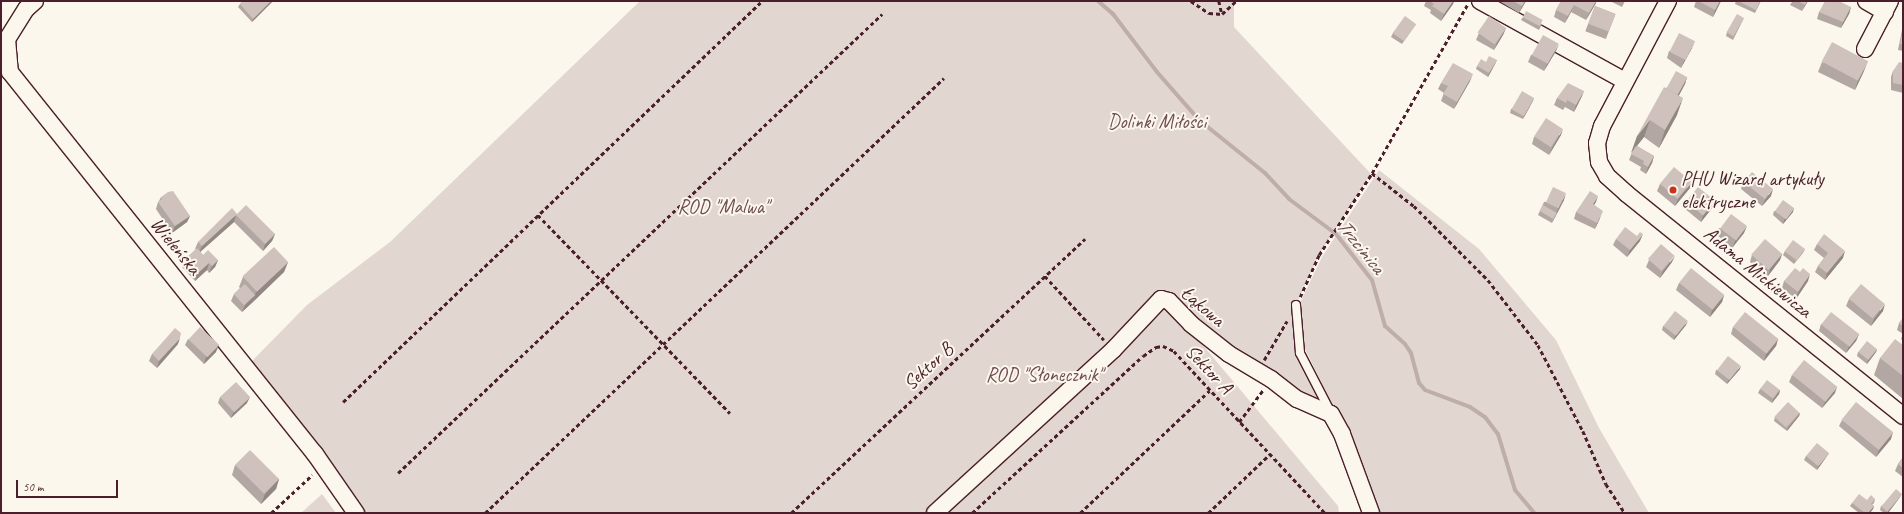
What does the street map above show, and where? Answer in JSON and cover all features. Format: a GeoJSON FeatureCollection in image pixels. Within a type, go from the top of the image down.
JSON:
{"type":"FeatureCollection","features":[{"type":"Feature","properties":{"kind":"street","name":"Wieleńska"},"geometry":{"type":"LineString","coordinates":[[35,1],[26,9],[4,39],[10,72],[323,465],[356,513]]}},
{"type":"Feature","properties":{"kind":"street"},"geometry":{"type":"LineString","coordinates":[[1480,1],[1625,81]]}},
{"type":"Feature","properties":{"kind":"street","name":"Adama Mickiewicza"},"geometry":{"type":"LineString","coordinates":[[1668,1],[1625,81],[1597,143],[1599,162],[1608,176],[1903,416]]}},
{"type":"Feature","properties":{"kind":"street"},"geometry":{"type":"LineString","coordinates":[[1865,49],[1888,6],[1866,1]]}},
{"type":"Feature","properties":{"kind":"street","name":"Łąkowa"},"geometry":{"type":"LineString","coordinates":[[935,513],[1114,350],[1157,300],[1169,302],[1211,341],[1264,375],[1297,399],[1332,414]]}},
{"type":"Feature","properties":{"kind":"street"},"geometry":{"type":"LineString","coordinates":[[1332,414],[1342,434],[1371,513]]}},
{"type":"Feature","properties":{"kind":"lane"},"geometry":{"type":"LineString","coordinates":[[1296,306],[1300,353],[1332,414]]}},
{"type":"Feature","properties":{"kind":"path"},"geometry":{"type":"LineString","coordinates":[[343,402],[762,1]]}},
{"type":"Feature","properties":{"kind":"path"},"geometry":{"type":"LineString","coordinates":[[1191,1],[1209,13],[1222,14],[1236,1]]}},
{"type":"Feature","properties":{"kind":"path"},"geometry":{"type":"LineString","coordinates":[[1219,1],[1222,14]]}},
{"type":"Feature","properties":{"kind":"path"},"geometry":{"type":"LineString","coordinates":[[1239,422],[1264,375],[1296,306],[1330,239],[1372,173],[1469,1]]}},
{"type":"Feature","properties":{"kind":"path"},"geometry":{"type":"LineString","coordinates":[[398,473],[882,14]]}},
{"type":"Feature","properties":{"kind":"path"},"geometry":{"type":"LineString","coordinates":[[485,513],[944,78]]}},
{"type":"Feature","properties":{"kind":"path"},"geometry":{"type":"LineString","coordinates":[[1372,173],[1414,206],[1488,280],[1538,345],[1582,431],[1606,484],[1625,513]]}},
{"type":"Feature","properties":{"kind":"path"},"geometry":{"type":"LineString","coordinates":[[538,215],[730,414]]}},
{"type":"Feature","properties":{"kind":"path","name":"Sektor B"},"geometry":{"type":"LineString","coordinates":[[791,513],[1085,238]]}},
{"type":"Feature","properties":{"kind":"path"},"geometry":{"type":"LineString","coordinates":[[1045,276],[1094,328]]}},
{"type":"Feature","properties":{"kind":"path","name":"Sektor A"},"geometry":{"type":"LineString","coordinates":[[972,513],[1156,347],[1164,346],[1174,351],[1325,513]]}},
{"type":"Feature","properties":{"kind":"path"},"geometry":{"type":"LineString","coordinates":[[1080,513],[1209,390]]}},
{"type":"Feature","properties":{"kind":"path"},"geometry":{"type":"LineString","coordinates":[[1208,513],[1270,454]]}},
{"type":"Feature","properties":{"kind":"path"},"geometry":{"type":"LineString","coordinates":[[271,513],[323,465]]}},
{"type":"Feature","properties":{"kind":"green space"},"geometry":{"type":"Polygon","coordinates":[[[640,1],[1236,1],[1234,4],[1234,27],[1371,174],[1319,255],[1296,305],[1300,353],[1331,414],[1297,399],[1164,299],[1338,506],[1339,513],[357,513],[249,364],[307,305],[390,242],[640,1]]]}},
{"type":"Feature","properties":{"kind":"green space"},"geometry":{"type":"Polygon","coordinates":[[[1379,170],[1479,249],[1556,340],[1599,428],[1649,513],[1375,513],[1342,425],[1305,349],[1299,305],[1322,257],[1379,170]]]}},
{"type":"Feature","properties":{"kind":"green space"},"geometry":{"type":"Polygon","coordinates":[[[322,494],[336,513],[301,513],[322,494]]]}},
{"type":"Feature","properties":{"kind":"building"},"geometry":{"type":"Polygon","coordinates":[[[243,1],[271,1],[253,19],[240,4],[243,1]]]}},
{"type":"Feature","properties":{"kind":"building"},"geometry":{"type":"Polygon","coordinates":[[[1430,1],[1453,1],[1444,14],[1432,6],[1434,4],[1430,1]]]}},
{"type":"Feature","properties":{"kind":"building"},"geometry":{"type":"Polygon","coordinates":[[[1513,1],[1525,1],[1522,6],[1513,1]]]}},
{"type":"Feature","properties":{"kind":"building"},"geometry":{"type":"Polygon","coordinates":[[[1561,1],[1596,1],[1589,13],[1574,5],[1568,16],[1556,10],[1561,1]]]}},
{"type":"Feature","properties":{"kind":"building"},"geometry":{"type":"Polygon","coordinates":[[[1698,1],[1720,1],[1715,10],[1698,1]]]}},
{"type":"Feature","properties":{"kind":"building"},"geometry":{"type":"Polygon","coordinates":[[[1738,1],[1760,1],[1756,10],[1738,1]]]}},
{"type":"Feature","properties":{"kind":"building"},"geometry":{"type":"Polygon","coordinates":[[[1798,1],[1807,1],[1805,5],[1798,1]]]}},
{"type":"Feature","properties":{"kind":"building"},"geometry":{"type":"Polygon","coordinates":[[[1825,1],[1839,1],[1851,7],[1843,22],[1819,12],[1825,1]]]}},
{"type":"Feature","properties":{"kind":"building"},"geometry":{"type":"Polygon","coordinates":[[[1595,6],[1616,14],[1609,32],[1588,24],[1595,6]]]}},
{"type":"Feature","properties":{"kind":"building"},"geometry":{"type":"Polygon","coordinates":[[[1526,11],[1543,20],[1539,26],[1523,17],[1526,11]]]}},
{"type":"Feature","properties":{"kind":"building"},"geometry":{"type":"Polygon","coordinates":[[[1737,14],[1744,18],[1733,36],[1726,32],[1737,14]]]}},
{"type":"Feature","properties":{"kind":"building"},"geometry":{"type":"Polygon","coordinates":[[[1405,16],[1416,24],[1404,41],[1393,33],[1405,16]]]}},
{"type":"Feature","properties":{"kind":"building"},"geometry":{"type":"Polygon","coordinates":[[[1489,16],[1506,28],[1495,44],[1478,32],[1489,16]]]}},
{"type":"Feature","properties":{"kind":"building"},"geometry":{"type":"Polygon","coordinates":[[[1903,29],[1903,44],[1900,44],[1903,29]]]}},
{"type":"Feature","properties":{"kind":"building"},"geometry":{"type":"Polygon","coordinates":[[[1679,33],[1695,41],[1686,60],[1669,52],[1679,33]]]}},
{"type":"Feature","properties":{"kind":"building"},"geometry":{"type":"Polygon","coordinates":[[[1543,35],[1559,44],[1548,64],[1532,55],[1543,35]]]}},
{"type":"Feature","properties":{"kind":"building"},"geometry":{"type":"Polygon","coordinates":[[[1832,42],[1868,61],[1858,81],[1822,61],[1832,42]]]}},
{"type":"Feature","properties":{"kind":"building"},"geometry":{"type":"Polygon","coordinates":[[[1489,56],[1497,60],[1489,73],[1477,66],[1481,59],[1486,62],[1489,56]]]}},
{"type":"Feature","properties":{"kind":"building"},"geometry":{"type":"Polygon","coordinates":[[[1899,62],[1903,63],[1903,85],[1893,83],[1893,71],[1899,62]]]}},
{"type":"Feature","properties":{"kind":"building"},"geometry":{"type":"Polygon","coordinates":[[[1453,63],[1473,74],[1457,102],[1443,94],[1448,86],[1441,83],[1453,63]]]}},
{"type":"Feature","properties":{"kind":"building"},"geometry":{"type":"Polygon","coordinates":[[[1676,71],[1687,77],[1678,95],[1666,88],[1676,71]]]}},
{"type":"Feature","properties":{"kind":"building"},"geometry":{"type":"Polygon","coordinates":[[[1568,83],[1584,91],[1576,105],[1567,100],[1566,103],[1557,98],[1568,83]]]}},
{"type":"Feature","properties":{"kind":"building"},"geometry":{"type":"Polygon","coordinates":[[[1664,87],[1683,98],[1665,130],[1650,120],[1637,136],[1664,87]]]}},
{"type":"Feature","properties":{"kind":"building"},"geometry":{"type":"Polygon","coordinates":[[[1522,91],[1534,98],[1524,116],[1512,109],[1522,91]]]}},
{"type":"Feature","properties":{"kind":"building"},"geometry":{"type":"Polygon","coordinates":[[[1546,118],[1563,129],[1551,147],[1534,136],[1546,118]]]}},
{"type":"Feature","properties":{"kind":"building"},"geometry":{"type":"Polygon","coordinates":[[[1636,146],[1654,156],[1648,167],[1643,164],[1644,161],[1631,154],[1636,146]]]}},
{"type":"Feature","properties":{"kind":"building"},"geometry":{"type":"Polygon","coordinates":[[[1674,167],[1692,182],[1677,199],[1660,184],[1674,167]]]}},
{"type":"Feature","properties":{"kind":"building"},"geometry":{"type":"Polygon","coordinates":[[[1752,172],[1773,189],[1765,199],[1744,182],[1752,172]]]}},
{"type":"Feature","properties":{"kind":"building"},"geometry":{"type":"Polygon","coordinates":[[[1553,187],[1566,193],[1559,208],[1546,202],[1553,187]]]}},
{"type":"Feature","properties":{"kind":"building"},"geometry":{"type":"Polygon","coordinates":[[[1698,187],[1715,201],[1703,216],[1686,202],[1698,187]]]}},
{"type":"Feature","properties":{"kind":"building"},"geometry":{"type":"Polygon","coordinates":[[[173,191],[190,216],[175,226],[158,202],[162,199],[161,197],[168,192],[173,191]]]}},
{"type":"Feature","properties":{"kind":"building"},"geometry":{"type":"Polygon","coordinates":[[[1590,191],[1598,196],[1593,204],[1603,211],[1597,223],[1576,212],[1590,191]]]}},
{"type":"Feature","properties":{"kind":"building"},"geometry":{"type":"Polygon","coordinates":[[[1783,200],[1794,208],[1786,220],[1775,211],[1783,200]]]}},
{"type":"Feature","properties":{"kind":"building"},"geometry":{"type":"Polygon","coordinates":[[[246,205],[275,234],[265,244],[236,215],[202,246],[198,242],[232,208],[237,214],[246,205]]]}},
{"type":"Feature","properties":{"kind":"building"},"geometry":{"type":"Polygon","coordinates":[[[1543,205],[1557,213],[1553,219],[1540,211],[1543,205]]]}},
{"type":"Feature","properties":{"kind":"building"},"geometry":{"type":"Polygon","coordinates":[[[1731,214],[1747,226],[1736,240],[1720,228],[1731,214]]]}},
{"type":"Feature","properties":{"kind":"building"},"geometry":{"type":"Polygon","coordinates":[[[1625,227],[1637,236],[1640,232],[1643,234],[1630,250],[1616,239],[1625,227]]]}},
{"type":"Feature","properties":{"kind":"building"},"geometry":{"type":"Polygon","coordinates":[[[1824,234],[1845,251],[1827,273],[1818,266],[1828,253],[1817,244],[1824,234]]]}},
{"type":"Feature","properties":{"kind":"building"},"geometry":{"type":"Polygon","coordinates":[[[1765,239],[1782,254],[1769,270],[1751,255],[1765,239]]]}},
{"type":"Feature","properties":{"kind":"building"},"geometry":{"type":"Polygon","coordinates":[[[1793,240],[1805,249],[1797,260],[1785,251],[1793,240]]]}},
{"type":"Feature","properties":{"kind":"building"},"geometry":{"type":"Polygon","coordinates":[[[1661,244],[1675,256],[1661,271],[1648,259],[1661,244]]]}},
{"type":"Feature","properties":{"kind":"building"},"geometry":{"type":"Polygon","coordinates":[[[274,247],[288,262],[257,292],[243,276],[274,247]]]}},
{"type":"Feature","properties":{"kind":"building"},"geometry":{"type":"Polygon","coordinates":[[[197,248],[203,255],[208,250],[218,260],[212,266],[209,263],[197,274],[184,260],[197,248]]]}},
{"type":"Feature","properties":{"kind":"building"},"geometry":{"type":"Polygon","coordinates":[[[1691,268],[1724,295],[1712,310],[1679,283],[1691,268]]]}},
{"type":"Feature","properties":{"kind":"building"},"geometry":{"type":"Polygon","coordinates":[[[1795,268],[1800,272],[1803,268],[1810,274],[1798,292],[1784,281],[1795,268]]]}},
{"type":"Feature","properties":{"kind":"building"},"geometry":{"type":"Polygon","coordinates":[[[245,284],[255,295],[244,305],[234,294],[245,284]]]}},
{"type":"Feature","properties":{"kind":"building"},"geometry":{"type":"Polygon","coordinates":[[[1861,284],[1885,304],[1873,318],[1849,299],[1861,284]]]}},
{"type":"Feature","properties":{"kind":"building"},"geometry":{"type":"Polygon","coordinates":[[[1675,311],[1688,321],[1676,336],[1663,326],[1675,311]]]}},
{"type":"Feature","properties":{"kind":"building"},"geometry":{"type":"Polygon","coordinates":[[[1745,312],[1778,339],[1766,354],[1733,327],[1745,312]]]}},
{"type":"Feature","properties":{"kind":"building"},"geometry":{"type":"Polygon","coordinates":[[[1831,312],[1859,334],[1850,347],[1821,325],[1831,312]]]}},
{"type":"Feature","properties":{"kind":"building"},"geometry":{"type":"Polygon","coordinates":[[[1903,318],[1903,326],[1899,323],[1903,318]]]}},
{"type":"Feature","properties":{"kind":"building"},"geometry":{"type":"Polygon","coordinates":[[[200,327],[219,345],[207,357],[188,339],[200,327]]]}},
{"type":"Feature","properties":{"kind":"building"},"geometry":{"type":"Polygon","coordinates":[[[175,328],[181,333],[180,338],[159,361],[152,354],[175,328]]]}},
{"type":"Feature","properties":{"kind":"building"},"geometry":{"type":"Polygon","coordinates":[[[1895,339],[1903,345],[1903,376],[1880,358],[1895,339]]]}},
{"type":"Feature","properties":{"kind":"building"},"geometry":{"type":"Polygon","coordinates":[[[1867,341],[1877,349],[1868,360],[1858,352],[1867,341]]]}},
{"type":"Feature","properties":{"kind":"building"},"geometry":{"type":"Polygon","coordinates":[[[1728,356],[1741,366],[1730,380],[1717,370],[1728,356]]]}},
{"type":"Feature","properties":{"kind":"building"},"geometry":{"type":"Polygon","coordinates":[[[1804,360],[1837,387],[1825,402],[1792,375],[1804,360]]]}},
{"type":"Feature","properties":{"kind":"building"},"geometry":{"type":"Polygon","coordinates":[[[1767,380],[1780,390],[1773,399],[1760,389],[1767,380]]]}},
{"type":"Feature","properties":{"kind":"building"},"geometry":{"type":"Polygon","coordinates":[[[236,382],[250,397],[234,412],[220,397],[236,382]]]}},
{"type":"Feature","properties":{"kind":"building"},"geometry":{"type":"Polygon","coordinates":[[[1788,402],[1800,413],[1786,428],[1774,417],[1788,402]]]}},
{"type":"Feature","properties":{"kind":"building"},"geometry":{"type":"Polygon","coordinates":[[[1856,402],[1893,432],[1879,450],[1842,420],[1856,402]]]}},
{"type":"Feature","properties":{"kind":"building"},"geometry":{"type":"Polygon","coordinates":[[[1817,443],[1829,453],[1818,466],[1806,456],[1817,443]]]}},
{"type":"Feature","properties":{"kind":"building"},"geometry":{"type":"Polygon","coordinates":[[[250,450],[279,479],[264,494],[235,465],[250,450]]]}},
{"type":"Feature","properties":{"kind":"building"},"geometry":{"type":"Polygon","coordinates":[[[1903,457],[1903,468],[1898,464],[1903,457]]]}},
{"type":"Feature","properties":{"kind":"building"},"geometry":{"type":"Polygon","coordinates":[[[1896,489],[1902,494],[1887,512],[1881,507],[1896,489]]]}},
{"type":"Feature","properties":{"kind":"building"},"geometry":{"type":"Polygon","coordinates":[[[1859,494],[1867,500],[1871,495],[1875,499],[1871,504],[1874,506],[1868,513],[1865,513],[1852,503],[1859,494]]]}},
{"type":"Feature","properties":{"kind":"waterway","name":"Trzcinica"},"geometry":{"type":"LineString","coordinates":[[1098,1],[1113,14],[1157,72],[1199,120],[1265,173],[1289,199],[1336,234],[1372,280],[1385,326],[1405,344],[1411,353],[1419,383],[1425,390],[1470,407],[1485,417],[1498,434],[1515,490],[1534,513]]}},
{"type":"Feature","properties":{"kind":"place","name":"PHU Wizard artykuły elektryczne"},"geometry":{"type":"Point","coordinates":[1673,190]}},
{"type":"Feature","properties":{"kind":"park label","name":"Dolinki Miłości"},"geometry":{"type":"Point","coordinates":[1157,121]}},
{"type":"Feature","properties":{"kind":"park label","name":"ROD \"Malwa\""},"geometry":{"type":"Point","coordinates":[723,206]}},
{"type":"Feature","properties":{"kind":"park label","name":"ROD \"Słonecznik\""},"geometry":{"type":"Point","coordinates":[1044,374]}}]}
